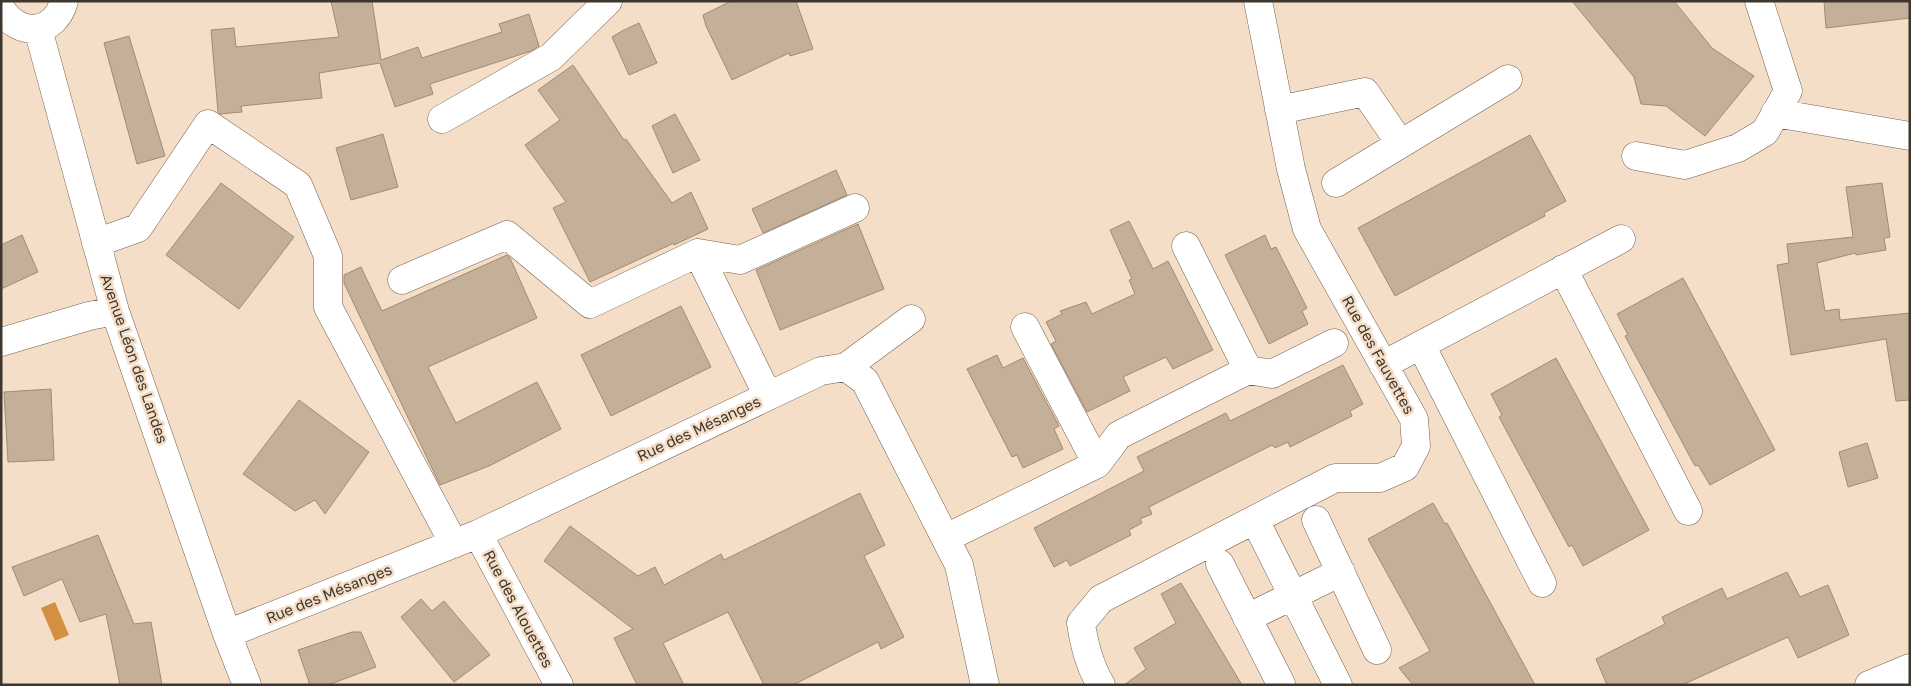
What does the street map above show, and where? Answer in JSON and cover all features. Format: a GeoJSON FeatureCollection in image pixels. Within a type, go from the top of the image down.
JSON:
{"type":"FeatureCollection","features":[{"type":"Feature","properties":{"kind":"street"},"geometry":{"type":"LineString","coordinates":[[1,9],[12,23],[20,27],[38,29],[56,19],[62,10],[64,1]]}},
{"type":"Feature","properties":{"kind":"street"},"geometry":{"type":"LineString","coordinates":[[442,119],[551,57],[608,1]]}},
{"type":"Feature","properties":{"kind":"street","name":"Rue des Fauvettes"},"geometry":{"type":"LineString","coordinates":[[1101,685],[1094,674],[1084,646],[1081,623],[1101,599],[1336,478],[1380,478],[1405,467],[1416,446],[1414,419],[1307,229],[1291,169],[1258,1]]}},
{"type":"Feature","properties":{"kind":"street"},"geometry":{"type":"LineString","coordinates":[[1636,156],[1685,165],[1738,148],[1764,132],[1788,91],[1759,1]]}},
{"type":"Feature","properties":{"kind":"street","name":"Avenue Léon des Landes"},"geometry":{"type":"LineString","coordinates":[[38,29],[115,311],[227,634],[247,685]]}},
{"type":"Feature","properties":{"kind":"street"},"geometry":{"type":"LineString","coordinates":[[1336,183],[1508,79]]}},
{"type":"Feature","properties":{"kind":"street"},"geometry":{"type":"LineString","coordinates":[[1279,110],[1366,92],[1400,143]]}},
{"type":"Feature","properties":{"kind":"street"},"geometry":{"type":"LineString","coordinates":[[1775,113],[1910,136]]}},
{"type":"Feature","properties":{"kind":"street","name":"Rue des Alouettes"},"geometry":{"type":"LineString","coordinates":[[96,243],[138,228],[208,124],[298,185],[328,256],[328,307],[466,539],[559,685]]}},
{"type":"Feature","properties":{"kind":"street"},"geometry":{"type":"LineString","coordinates":[[402,280],[507,235],[590,304],[698,254],[740,260],[856,208]]}},
{"type":"Feature","properties":{"kind":"street"},"geometry":{"type":"LineString","coordinates":[[1383,364],[1621,239]]}},
{"type":"Feature","properties":{"kind":"street"},"geometry":{"type":"LineString","coordinates":[[1186,246],[1248,370]]}},
{"type":"Feature","properties":{"kind":"street"},"geometry":{"type":"LineString","coordinates":[[698,254],[768,396]]}},
{"type":"Feature","properties":{"kind":"street"},"geometry":{"type":"LineString","coordinates":[[1564,269],[1688,511]]}},
{"type":"Feature","properties":{"kind":"street"},"geometry":{"type":"LineString","coordinates":[[1,342],[89,316],[115,311]]}},
{"type":"Feature","properties":{"kind":"street"},"geometry":{"type":"LineString","coordinates":[[911,319],[846,366],[865,381],[959,565],[985,685]]}},
{"type":"Feature","properties":{"kind":"street"},"geometry":{"type":"LineString","coordinates":[[1025,327],[1097,464]]}},
{"type":"Feature","properties":{"kind":"street"},"geometry":{"type":"LineString","coordinates":[[946,538],[1097,464],[1119,435],[1248,370],[1272,374],[1334,343]]}},
{"type":"Feature","properties":{"kind":"street"},"geometry":{"type":"LineString","coordinates":[[1421,345],[1542,583]]}},
{"type":"Feature","properties":{"kind":"street","name":"Rue des Mésanges"},"geometry":{"type":"LineString","coordinates":[[227,634],[466,539],[821,371],[846,366]]}},
{"type":"Feature","properties":{"kind":"street"},"geometry":{"type":"LineString","coordinates":[[1255,520],[1338,685]]}},
{"type":"Feature","properties":{"kind":"street"},"geometry":{"type":"LineString","coordinates":[[1316,520],[1377,650]]}},
{"type":"Feature","properties":{"kind":"street"},"geometry":{"type":"LineString","coordinates":[[1220,564],[1281,684]]}},
{"type":"Feature","properties":{"kind":"street"},"geometry":{"type":"LineString","coordinates":[[1247,618],[1341,572]]}},
{"type":"Feature","properties":{"kind":"street"},"geometry":{"type":"LineString","coordinates":[[1869,685],[1910,668]]}},
{"type":"Feature","properties":{"kind":"shaded area"},"geometry":{"type":"Polygon","coordinates":[[[55,602],[69,635],[55,641],[41,608],[55,602]]]}},
{"type":"Feature","properties":{"kind":"building"},"geometry":{"type":"Polygon","coordinates":[[[331,1],[372,1],[381,60],[418,47],[422,58],[502,32],[499,24],[529,14],[539,46],[531,51],[430,84],[433,94],[395,107],[380,63],[319,73],[322,98],[241,106],[242,112],[220,114],[218,112],[211,30],[234,28],[236,47],[339,37],[331,1]]]}},
{"type":"Feature","properties":{"kind":"building"},"geometry":{"type":"Polygon","coordinates":[[[731,1],[796,1],[813,49],[790,56],[789,53],[732,80],[706,26],[703,15],[731,1]]]}},
{"type":"Feature","properties":{"kind":"building"},"geometry":{"type":"Polygon","coordinates":[[[1572,1],[1674,1],[1712,48],[1754,76],[1705,136],[1666,106],[1641,104],[1634,77],[1572,1]]]}},
{"type":"Feature","properties":{"kind":"building"},"geometry":{"type":"Polygon","coordinates":[[[1824,1],[1910,1],[1910,18],[1826,28],[1824,1]]]}},
{"type":"Feature","properties":{"kind":"building"},"geometry":{"type":"Polygon","coordinates":[[[639,23],[657,63],[629,75],[612,37],[639,23]]]}},
{"type":"Feature","properties":{"kind":"building"},"geometry":{"type":"Polygon","coordinates":[[[129,36],[165,156],[137,164],[104,43],[129,36]]]}},
{"type":"Feature","properties":{"kind":"building"},"geometry":{"type":"Polygon","coordinates":[[[573,65],[624,140],[626,139],[672,203],[691,192],[708,229],[590,282],[553,208],[566,202],[525,145],[560,120],[538,90],[573,65]]]}},
{"type":"Feature","properties":{"kind":"building"},"geometry":{"type":"Polygon","coordinates":[[[675,114],[700,160],[673,173],[652,126],[675,114]]]}},
{"type":"Feature","properties":{"kind":"building"},"geometry":{"type":"Polygon","coordinates":[[[383,134],[398,187],[351,200],[336,148],[383,134]]]}},
{"type":"Feature","properties":{"kind":"building"},"geometry":{"type":"Polygon","coordinates":[[[1530,135],[1566,201],[1544,213],[1545,216],[1395,296],[1358,228],[1530,135]]]}},
{"type":"Feature","properties":{"kind":"building"},"geometry":{"type":"Polygon","coordinates":[[[836,170],[847,195],[763,233],[752,209],[836,170]]]}},
{"type":"Feature","properties":{"kind":"building"},"geometry":{"type":"Polygon","coordinates":[[[221,183],[294,237],[239,309],[166,255],[221,183]]]}},
{"type":"Feature","properties":{"kind":"building"},"geometry":{"type":"Polygon","coordinates":[[[1882,183],[1890,237],[1884,238],[1886,250],[1856,255],[1855,253],[1817,263],[1825,311],[1839,309],[1840,320],[1910,313],[1910,400],[1896,401],[1886,339],[1791,355],[1777,265],[1789,263],[1787,244],[1853,237],[1846,187],[1882,183]]]}},
{"type":"Feature","properties":{"kind":"building"},"geometry":{"type":"Polygon","coordinates":[[[1129,221],[1153,269],[1168,261],[1213,350],[1173,369],[1166,357],[1123,377],[1130,391],[1087,412],[1051,344],[1056,341],[1046,322],[1062,314],[1060,311],[1086,302],[1092,314],[1135,294],[1129,280],[1132,279],[1110,230],[1129,221]]]}},
{"type":"Feature","properties":{"kind":"building"},"geometry":{"type":"Polygon","coordinates":[[[858,224],[884,289],[780,330],[756,270],[858,224]]]}},
{"type":"Feature","properties":{"kind":"building"},"geometry":{"type":"Polygon","coordinates":[[[22,235],[38,272],[1,289],[1,245],[22,235]]]}},
{"type":"Feature","properties":{"kind":"building"},"geometry":{"type":"Polygon","coordinates":[[[1265,235],[1271,249],[1276,247],[1307,308],[1302,311],[1308,324],[1269,344],[1225,255],[1265,235]]]}},
{"type":"Feature","properties":{"kind":"building"},"geometry":{"type":"Polygon","coordinates":[[[507,255],[537,318],[428,367],[456,423],[537,382],[561,429],[489,466],[440,485],[344,283],[344,275],[361,267],[382,311],[507,255]]]}},
{"type":"Feature","properties":{"kind":"building"},"geometry":{"type":"Polygon","coordinates":[[[1683,278],[1775,450],[1710,485],[1698,465],[1695,466],[1625,336],[1628,335],[1617,314],[1683,278]]]}},
{"type":"Feature","properties":{"kind":"building"},"geometry":{"type":"Polygon","coordinates":[[[681,306],[711,367],[611,416],[581,355],[681,306]]]}},
{"type":"Feature","properties":{"kind":"building"},"geometry":{"type":"Polygon","coordinates":[[[997,355],[1003,368],[1023,358],[1059,426],[1054,429],[1063,449],[1023,468],[1017,455],[1012,457],[967,369],[997,355]]]}},
{"type":"Feature","properties":{"kind":"building"},"geometry":{"type":"Polygon","coordinates":[[[1556,358],[1649,530],[1583,566],[1572,545],[1569,547],[1499,417],[1502,415],[1491,394],[1556,358]]]}},
{"type":"Feature","properties":{"kind":"building"},"geometry":{"type":"Polygon","coordinates":[[[1343,365],[1363,404],[1350,411],[1352,416],[1290,447],[1288,442],[1275,448],[1272,445],[1149,507],[1152,514],[1140,519],[1142,523],[1129,530],[1131,535],[1070,566],[1067,560],[1054,567],[1034,528],[1144,471],[1137,457],[1226,413],[1230,421],[1343,365]]]}},
{"type":"Feature","properties":{"kind":"building"},"geometry":{"type":"Polygon","coordinates":[[[51,389],[54,460],[8,462],[4,392],[51,389]]]}},
{"type":"Feature","properties":{"kind":"building"},"geometry":{"type":"Polygon","coordinates":[[[299,400],[369,452],[325,514],[315,500],[295,511],[243,474],[299,400]]]}},
{"type":"Feature","properties":{"kind":"building"},"geometry":{"type":"Polygon","coordinates":[[[1867,443],[1878,478],[1848,487],[1839,452],[1867,443]]]}},
{"type":"Feature","properties":{"kind":"building"},"geometry":{"type":"Polygon","coordinates":[[[860,493],[885,545],[864,556],[904,637],[881,649],[878,642],[793,685],[764,685],[728,612],[663,643],[684,685],[637,685],[614,638],[633,629],[544,561],[570,526],[638,576],[655,567],[664,585],[721,554],[724,560],[860,493]]]}},
{"type":"Feature","properties":{"kind":"building"},"geometry":{"type":"Polygon","coordinates":[[[1433,503],[1445,524],[1447,523],[1535,685],[1413,685],[1399,668],[1430,651],[1368,539],[1433,503]]]}},
{"type":"Feature","properties":{"kind":"building"},"geometry":{"type":"Polygon","coordinates":[[[98,535],[134,624],[151,622],[162,685],[120,685],[106,614],[80,622],[62,579],[24,596],[12,567],[98,535]]]}},
{"type":"Feature","properties":{"kind":"building"},"geometry":{"type":"Polygon","coordinates":[[[1787,572],[1800,597],[1828,585],[1849,635],[1798,658],[1788,637],[1682,685],[1607,685],[1596,659],[1665,624],[1662,617],[1722,588],[1727,599],[1787,572]]]}},
{"type":"Feature","properties":{"kind":"building"},"geometry":{"type":"Polygon","coordinates":[[[1181,583],[1242,685],[1124,685],[1146,669],[1134,648],[1176,623],[1161,594],[1181,583]]]}},
{"type":"Feature","properties":{"kind":"building"},"geometry":{"type":"Polygon","coordinates":[[[421,599],[432,611],[444,601],[490,655],[454,682],[401,617],[421,599]]]}},
{"type":"Feature","properties":{"kind":"building"},"geometry":{"type":"Polygon","coordinates":[[[352,632],[361,632],[376,667],[328,685],[310,685],[298,650],[352,632]]]}}]}
